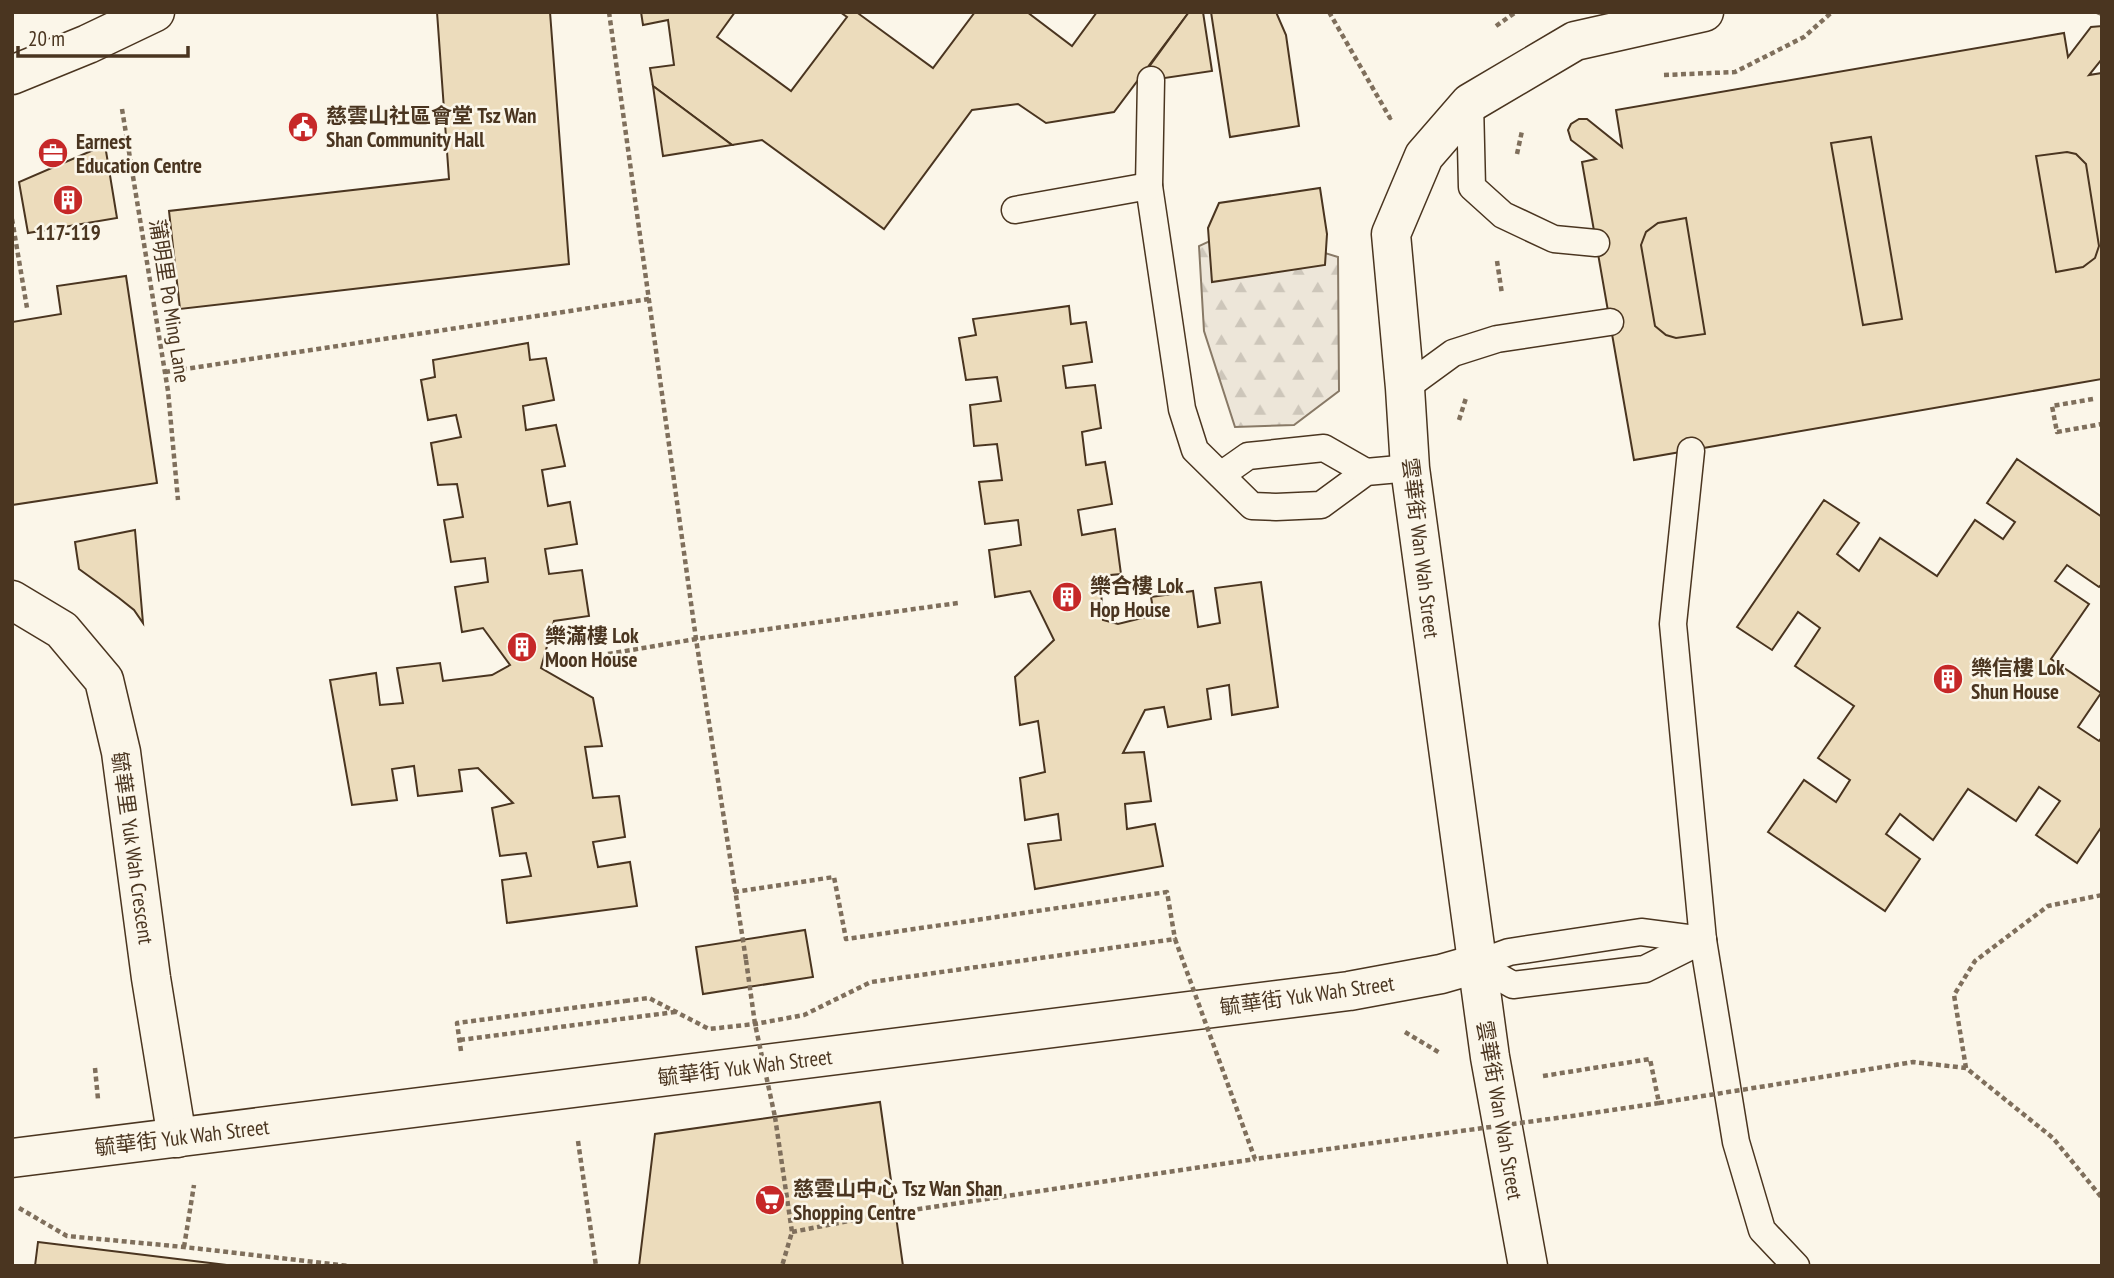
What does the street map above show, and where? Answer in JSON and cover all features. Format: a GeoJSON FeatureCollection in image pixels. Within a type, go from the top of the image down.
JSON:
{"type":"FeatureCollection","features":[{"type":"Feature","properties":{"kind":"street"},"geometry":{"type":"LineString","coordinates":[[12,75],[88,44],[155,12]]}},
{"type":"Feature","properties":{"kind":"street","name":"雲華街 Wan Wah Street"},"geometry":{"type":"LineString","coordinates":[[1528,1266],[1476,964],[1410,468],[1391,234],[1424,156],[1470,103],[1575,41],[1704,12]]}},
{"type":"Feature","properties":{"kind":"street","name":"毓華里 Yuk Wah Crescent"},"geometry":{"type":"LineString","coordinates":[[12,600],[62,630],[104,680],[121,752],[151,978],[177,1138]]}},
{"type":"Feature","properties":{"kind":"street","name":"毓華街 Yuk Wah Street"},"geometry":{"type":"LineString","coordinates":[[12,1158],[1349,991],[1441,974],[1476,964]]}},
{"type":"Feature","properties":{"kind":"lane"},"geometry":{"type":"LineString","coordinates":[[1151,80],[1149,186],[1182,410],[1195,450],[1252,506],[1321,505],[1366,472],[1410,468]]}},
{"type":"Feature","properties":{"kind":"lane"},"geometry":{"type":"LineString","coordinates":[[1470,103],[1472,187],[1503,215],[1553,239],[1596,243]]}},
{"type":"Feature","properties":{"kind":"lane"},"geometry":{"type":"LineString","coordinates":[[1015,210],[1149,186]]}},
{"type":"Feature","properties":{"kind":"lane"},"geometry":{"type":"LineString","coordinates":[[1405,388],[1453,353],[1497,339],[1609,321]]}},
{"type":"Feature","properties":{"kind":"lane"},"geometry":{"type":"LineString","coordinates":[[1221,475],[1248,456],[1324,448],[1366,472]]}},
{"type":"Feature","properties":{"kind":"lane"},"geometry":{"type":"LineString","coordinates":[[1690,451],[1673,624],[1703,940],[1736,1142],[1762,1230],[1796,1266]]}},
{"type":"Feature","properties":{"kind":"lane"},"geometry":{"type":"LineString","coordinates":[[1476,964],[1509,952],[1641,932],[1703,940]]}},
{"type":"Feature","properties":{"kind":"lane"},"geometry":{"type":"LineString","coordinates":[[1476,964],[1513,985],[1645,969],[1703,940]]}},
{"type":"Feature","properties":{"kind":"path"},"geometry":{"type":"LineString","coordinates":[[609,12],[696,639],[755,1024],[775,1117],[792,1231],[782,1266]]}},
{"type":"Feature","properties":{"kind":"path"},"geometry":{"type":"LineString","coordinates":[[1329,12],[1390,118]]}},
{"type":"Feature","properties":{"kind":"path"},"geometry":{"type":"LineString","coordinates":[[1657,75],[1735,72],[1804,37],[1832,12]]}},
{"type":"Feature","properties":{"kind":"path"},"geometry":{"type":"LineString","coordinates":[[2097,12],[2102,14]]}},
{"type":"Feature","properties":{"kind":"path","name":"蒲明里 Po Ming Lane"},"geometry":{"type":"LineString","coordinates":[[122,109],[165,372],[178,500]]}},
{"type":"Feature","properties":{"kind":"path"},"geometry":{"type":"LineString","coordinates":[[1457,426],[1467,396],[1495,367],[1497,339],[1505,315],[1496,252],[1523,127]]}},
{"type":"Feature","properties":{"kind":"path"},"geometry":{"type":"LineString","coordinates":[[12,219],[27,308]]}},
{"type":"Feature","properties":{"kind":"path"},"geometry":{"type":"LineString","coordinates":[[165,372],[649,299]]}},
{"type":"Feature","properties":{"kind":"path"},"geometry":{"type":"LineString","coordinates":[[2093,399],[2052,406],[2056,432],[2102,424]]}},
{"type":"Feature","properties":{"kind":"path"},"geometry":{"type":"LineString","coordinates":[[608,654],[696,639],[958,603]]}},
{"type":"Feature","properties":{"kind":"path"},"geometry":{"type":"LineString","coordinates":[[734,892],[834,877],[846,939],[1167,892],[1175,939],[1255,1159]]}},
{"type":"Feature","properties":{"kind":"path"},"geometry":{"type":"LineString","coordinates":[[1966,1068],[1954,995],[1975,961],[2048,906],[2102,895]]}},
{"type":"Feature","properties":{"kind":"path"},"geometry":{"type":"LineString","coordinates":[[460,1049],[457,1023],[470,1021],[649,998],[709,1029],[755,1024],[804,1015],[871,982],[1175,939]]}},
{"type":"Feature","properties":{"kind":"path"},"geometry":{"type":"LineString","coordinates":[[460,1040],[675,1012]]}},
{"type":"Feature","properties":{"kind":"path"},"geometry":{"type":"LineString","coordinates":[[1536,1077],[1650,1059],[1659,1103]]}},
{"type":"Feature","properties":{"kind":"path"},"geometry":{"type":"LineString","coordinates":[[792,1231],[885,1214],[1659,1103],[1913,1062],[1966,1068],[2053,1138],[2102,1198]]}},
{"type":"Feature","properties":{"kind":"path"},"geometry":{"type":"LineString","coordinates":[[578,1141],[596,1266]]}},
{"type":"Feature","properties":{"kind":"path"},"geometry":{"type":"LineString","coordinates":[[184,1247],[195,1179]]}},
{"type":"Feature","properties":{"kind":"path"},"geometry":{"type":"LineString","coordinates":[[12,1203],[67,1236],[349,1266]]}},
{"type":"Feature","properties":{"kind":"green space"},"geometry":{"type":"Polygon","coordinates":[[[1240,227],[1338,257],[1339,391],[1294,425],[1235,427],[1204,331],[1199,246],[1240,227]]]}},
{"type":"Feature","properties":{"kind":"building"},"geometry":{"type":"Polygon","coordinates":[[[437,12],[550,12],[569,264],[180,309],[169,211],[449,179],[437,12]]]}},
{"type":"Feature","properties":{"kind":"building"},"geometry":{"type":"Polygon","coordinates":[[[641,12],[735,12],[717,37],[791,91],[847,17],[840,12],[861,12],[859,14],[933,68],[975,12],[1027,12],[1072,46],[1097,12],[1189,12],[1114,112],[1046,123],[1018,104],[972,110],[884,229],[762,140],[732,145],[653,86],[650,68],[674,65],[668,20],[643,25],[641,12]]]}},
{"type":"Feature","properties":{"kind":"building"},"geometry":{"type":"Polygon","coordinates":[[[1189,12],[1203,12],[1212,71],[1138,82],[1189,12]]]}},
{"type":"Feature","properties":{"kind":"building"},"geometry":{"type":"Polygon","coordinates":[[[1211,12],[1276,12],[1286,35],[1299,126],[1230,137],[1211,12]]]}},
{"type":"Feature","properties":{"kind":"building"},"geometry":{"type":"Polygon","coordinates":[[[2102,26],[2102,59],[2089,75],[2102,73],[2102,379],[1634,460],[1582,162],[1596,159],[1571,140],[1568,130],[1571,124],[1579,119],[1587,119],[1622,147],[1616,110],[2064,33],[2068,57],[2091,27],[2102,26]]]}},
{"type":"Feature","properties":{"kind":"building"},"geometry":{"type":"Polygon","coordinates":[[[653,86],[732,145],[663,156],[653,86]]]}},
{"type":"Feature","properties":{"kind":"building"},"geometry":{"type":"Polygon","coordinates":[[[1871,137],[1902,319],[1863,325],[1831,143],[1871,137]]]}},
{"type":"Feature","properties":{"kind":"building","name":"117-119"},"geometry":{"type":"Polygon","coordinates":[[[105,145],[117,218],[28,233],[19,182],[105,145]]]}},
{"type":"Feature","properties":{"kind":"building"},"geometry":{"type":"Polygon","coordinates":[[[2067,152],[2076,154],[2086,164],[2099,246],[2095,258],[2083,267],[2056,272],[2036,156],[2067,152]]]}},
{"type":"Feature","properties":{"kind":"building"},"geometry":{"type":"Polygon","coordinates":[[[1320,188],[1327,234],[1325,265],[1212,282],[1208,228],[1219,203],[1320,188]]]}},
{"type":"Feature","properties":{"kind":"building"},"geometry":{"type":"Polygon","coordinates":[[[1686,218],[1705,334],[1676,338],[1666,335],[1655,326],[1641,245],[1646,232],[1658,223],[1686,218]]]}},
{"type":"Feature","properties":{"kind":"building"},"geometry":{"type":"Polygon","coordinates":[[[126,276],[157,483],[12,505],[12,322],[61,314],[57,286],[126,276]]]}},
{"type":"Feature","properties":{"kind":"building","name":"樂合樓 Lok Hop House"},"geometry":{"type":"Polygon","coordinates":[[[1069,306],[1071,324],[1086,322],[1092,362],[1063,366],[1066,388],[1095,385],[1101,428],[1082,432],[1086,465],[1105,462],[1112,504],[1078,510],[1082,535],[1115,529],[1121,574],[1100,576],[1103,620],[1118,624],[1154,615],[1151,597],[1193,591],[1198,627],[1220,623],[1215,588],[1261,582],[1278,707],[1232,715],[1229,685],[1207,689],[1211,719],[1168,727],[1164,707],[1145,710],[1123,753],[1144,752],[1151,801],[1125,804],[1127,829],[1155,824],[1163,866],[1035,889],[1028,844],[1061,840],[1058,814],[1025,820],[1020,778],[1045,772],[1038,721],[1020,725],[1015,677],[1054,640],[1030,591],[995,597],[989,550],[1021,545],[1018,520],[985,524],[979,482],[1002,480],[997,444],[974,446],[970,405],[1001,401],[997,377],[966,380],[959,338],[976,335],[973,319],[1069,306]]]}},
{"type":"Feature","properties":{"kind":"building","name":"樂滿樓 Lok Moon House"},"geometry":{"type":"Polygon","coordinates":[[[528,343],[530,360],[546,358],[554,400],[523,406],[526,430],[556,425],[565,466],[542,470],[548,506],[570,502],[577,544],[545,549],[549,574],[582,570],[589,616],[554,621],[541,668],[593,698],[602,746],[585,747],[593,798],[619,796],[625,837],[593,842],[598,867],[630,862],[637,906],[507,923],[502,880],[531,876],[526,853],[500,856],[492,808],[513,803],[478,768],[459,770],[462,791],[418,796],[414,766],[392,769],[397,800],[352,805],[330,680],[376,673],[380,705],[403,703],[397,668],[440,663],[443,681],[492,675],[510,665],[483,628],[462,632],[455,587],[488,582],[485,558],[451,562],[444,520],[463,517],[457,484],[438,485],[431,443],[461,437],[456,415],[428,420],[421,380],[435,377],[433,360],[528,343]]]}},
{"type":"Feature","properties":{"kind":"building","name":"樂信樓 Lok Shun House"},"geometry":{"type":"Polygon","coordinates":[[[2017,459],[2102,517],[2102,584],[2099,587],[2067,565],[2055,581],[2089,604],[2051,659],[2101,693],[2078,727],[2099,741],[2102,737],[2102,826],[2077,863],[2036,835],[2060,801],[2039,787],[2016,821],[1968,789],[1933,840],[1900,814],[1886,834],[1920,859],[1885,911],[1768,832],[1804,780],[1836,802],[1850,780],[1818,758],[1854,706],[1795,666],[1820,628],[1798,612],[1772,650],[1737,627],[1824,500],[1859,523],[1837,554],[1859,571],[1880,538],[1937,576],[1975,520],[2003,539],[2015,522],[1987,503],[2017,459]]]}},
{"type":"Feature","properties":{"kind":"building"},"geometry":{"type":"Polygon","coordinates":[[[135,530],[143,623],[134,610],[79,569],[75,542],[135,530]]]}},
{"type":"Feature","properties":{"kind":"building"},"geometry":{"type":"Polygon","coordinates":[[[805,930],[813,977],[703,994],[696,947],[805,930]]]}},
{"type":"Feature","properties":{"kind":"building","name":"慈雲山中心 Tsz Wan Shan Shopping Centre"},"geometry":{"type":"Polygon","coordinates":[[[880,1102],[903,1266],[639,1266],[655,1134],[880,1102]]]}},
{"type":"Feature","properties":{"kind":"building"},"geometry":{"type":"Polygon","coordinates":[[[38,1242],[235,1266],[35,1266],[38,1242]]]}},
{"type":"Feature","properties":{"kind":"place","name":"慈雲山社區會堂 Tsz Wan Shan Community Hall"},"geometry":{"type":"Point","coordinates":[303,127]}},
{"type":"Feature","properties":{"kind":"place","name":"Earnest Education Centre"},"geometry":{"type":"Point","coordinates":[53,153]}},
{"type":"Feature","properties":{"kind":"place","name":"117-119"},"geometry":{"type":"Point","coordinates":[68,200]}},
{"type":"Feature","properties":{"kind":"place","name":"樂合樓 Lok Hop House"},"geometry":{"type":"Point","coordinates":[1067,597]}},
{"type":"Feature","properties":{"kind":"place","name":"樂滿樓 Lok Moon House"},"geometry":{"type":"Point","coordinates":[522,647]}},
{"type":"Feature","properties":{"kind":"place","name":"樂信樓 Lok Shun House"},"geometry":{"type":"Point","coordinates":[1948,679]}},
{"type":"Feature","properties":{"kind":"place","name":"慈雲山中心 Tsz Wan Shan Shopping Centre"},"geometry":{"type":"Point","coordinates":[770,1200]}}]}
